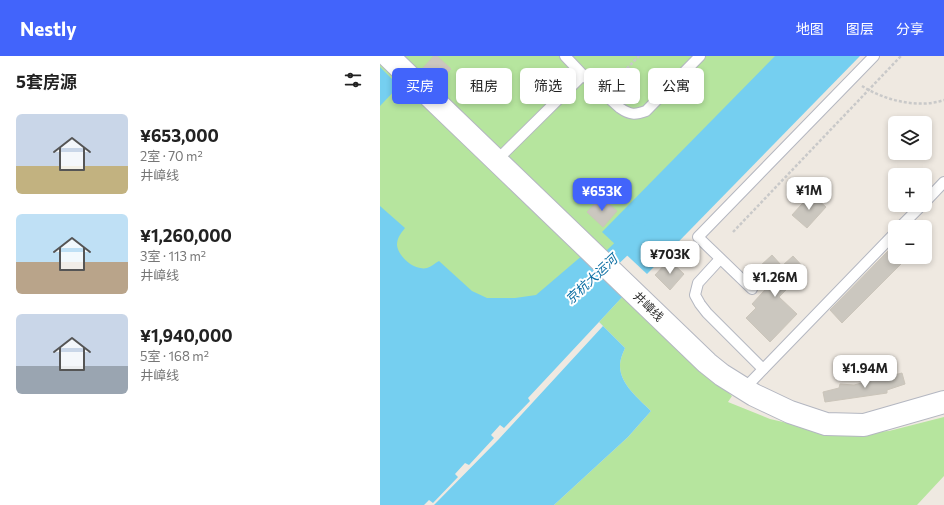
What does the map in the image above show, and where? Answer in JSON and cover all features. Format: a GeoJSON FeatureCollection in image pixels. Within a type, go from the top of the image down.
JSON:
{"type":"FeatureCollection","features":[{"type":"Feature","properties":{"kind":"main road","name":"井嶂线"},"geometry":{"type":"LineString","coordinates":[[388,56],[682,339],[722,375],[744,389],[790,412],[826,424],[864,426],[944,402]]}},
{"type":"Feature","properties":{"kind":"lane"},"geometry":{"type":"LineString","coordinates":[[497,160],[583,75],[565,56]]}},
{"type":"Feature","properties":{"kind":"lane"},"geometry":{"type":"LineString","coordinates":[[616,104],[627,113],[636,115],[646,111],[700,56]]}},
{"type":"Feature","properties":{"kind":"lane"},"geometry":{"type":"LineString","coordinates":[[752,289],[698,238],[874,56]]}},
{"type":"Feature","properties":{"kind":"lane"},"geometry":{"type":"LineString","coordinates":[[932,195],[944,182]]}},
{"type":"Feature","properties":{"kind":"lane"},"geometry":{"type":"LineString","coordinates":[[907,220],[915,212]]}},
{"type":"Feature","properties":{"kind":"lane"},"geometry":{"type":"LineString","coordinates":[[744,389],[888,240]]}},
{"type":"Feature","properties":{"kind":"lane"},"geometry":{"type":"LineString","coordinates":[[720,259],[698,283],[695,295],[707,313],[763,369]]}},
{"type":"Feature","properties":{"kind":"path"},"geometry":{"type":"LineString","coordinates":[[627,68],[639,56]]}},
{"type":"Feature","properties":{"kind":"path"},"geometry":{"type":"LineString","coordinates":[[733,232],[901,56]]}},
{"type":"Feature","properties":{"kind":"path"},"geometry":{"type":"LineString","coordinates":[[851,79],[869,90],[890,99],[913,104],[939,102],[944,100]]}},
{"type":"Feature","properties":{"kind":"green space"},"geometry":{"type":"Polygon","coordinates":[[[380,56],[804,56],[380,488],[380,56]]]}},
{"type":"Feature","properties":{"kind":"green space"},"geometry":{"type":"Polygon","coordinates":[[[625,294],[732,396],[728,402],[770,419],[809,428],[859,433],[889,431],[944,417],[944,476],[917,505],[554,505],[628,437],[651,411],[631,391],[623,379],[620,363],[625,348],[599,322],[625,294]]]}},
{"type":"Feature","properties":{"kind":"water"},"geometry":{"type":"Polygon","coordinates":[[[775,56],[860,56],[647,274],[602,232],[775,56]]]}},
{"type":"Feature","properties":{"kind":"water"},"geometry":{"type":"Polygon","coordinates":[[[380,67],[392,79],[392,93],[380,106],[380,67]]]}},
{"type":"Feature","properties":{"kind":"water"},"geometry":{"type":"Polygon","coordinates":[[[380,206],[405,228],[398,238],[397,245],[400,254],[408,262],[422,268],[428,267],[439,261],[472,291],[487,298],[515,298],[536,295],[584,254],[625,294],[599,322],[625,348],[620,363],[623,379],[631,391],[651,411],[628,437],[554,505],[380,505],[380,206]]]}},
{"type":"Feature","properties":{"kind":"pier"},"geometry":{"type":"Polygon","coordinates":[[[599,322],[603,326],[498,440],[434,505],[424,505],[429,500],[433,503],[458,477],[455,474],[465,463],[469,465],[494,438],[491,435],[500,425],[504,428],[530,401],[528,398],[599,322]]]}},
{"type":"Feature","properties":{"kind":"building"},"geometry":{"type":"Polygon","coordinates":[[[434,56],[437,56],[451,69],[448,72],[448,68],[423,68],[434,56]]]}},
{"type":"Feature","properties":{"kind":"building"},"geometry":{"type":"Polygon","coordinates":[[[811,194],[826,207],[807,228],[792,215],[811,194]]]}},
{"type":"Feature","properties":{"kind":"building"},"geometry":{"type":"Polygon","coordinates":[[[601,197],[617,211],[603,227],[587,212],[601,197]]]}},
{"type":"Feature","properties":{"kind":"building"},"geometry":{"type":"Polygon","coordinates":[[[888,251],[888,264],[901,264],[842,323],[830,310],[888,251]]]}},
{"type":"Feature","properties":{"kind":"building"},"geometry":{"type":"Polygon","coordinates":[[[772,255],[782,266],[793,256],[806,270],[779,297],[797,314],[770,342],[746,318],[756,308],[752,304],[773,281],[759,267],[772,255]]]}},
{"type":"Feature","properties":{"kind":"building"},"geometry":{"type":"Polygon","coordinates":[[[669,260],[684,274],[670,290],[655,275],[669,260]]]}},
{"type":"Feature","properties":{"kind":"building"},"geometry":{"type":"Polygon","coordinates":[[[902,373],[905,384],[887,390],[887,393],[825,402],[823,392],[839,388],[840,384],[854,385],[902,373]]]}},
{"type":"Feature","properties":{"kind":"waterway","name":"京杭大运河"},"geometry":{"type":"LineString","coordinates":[[595,274],[639,232]]}}]}
